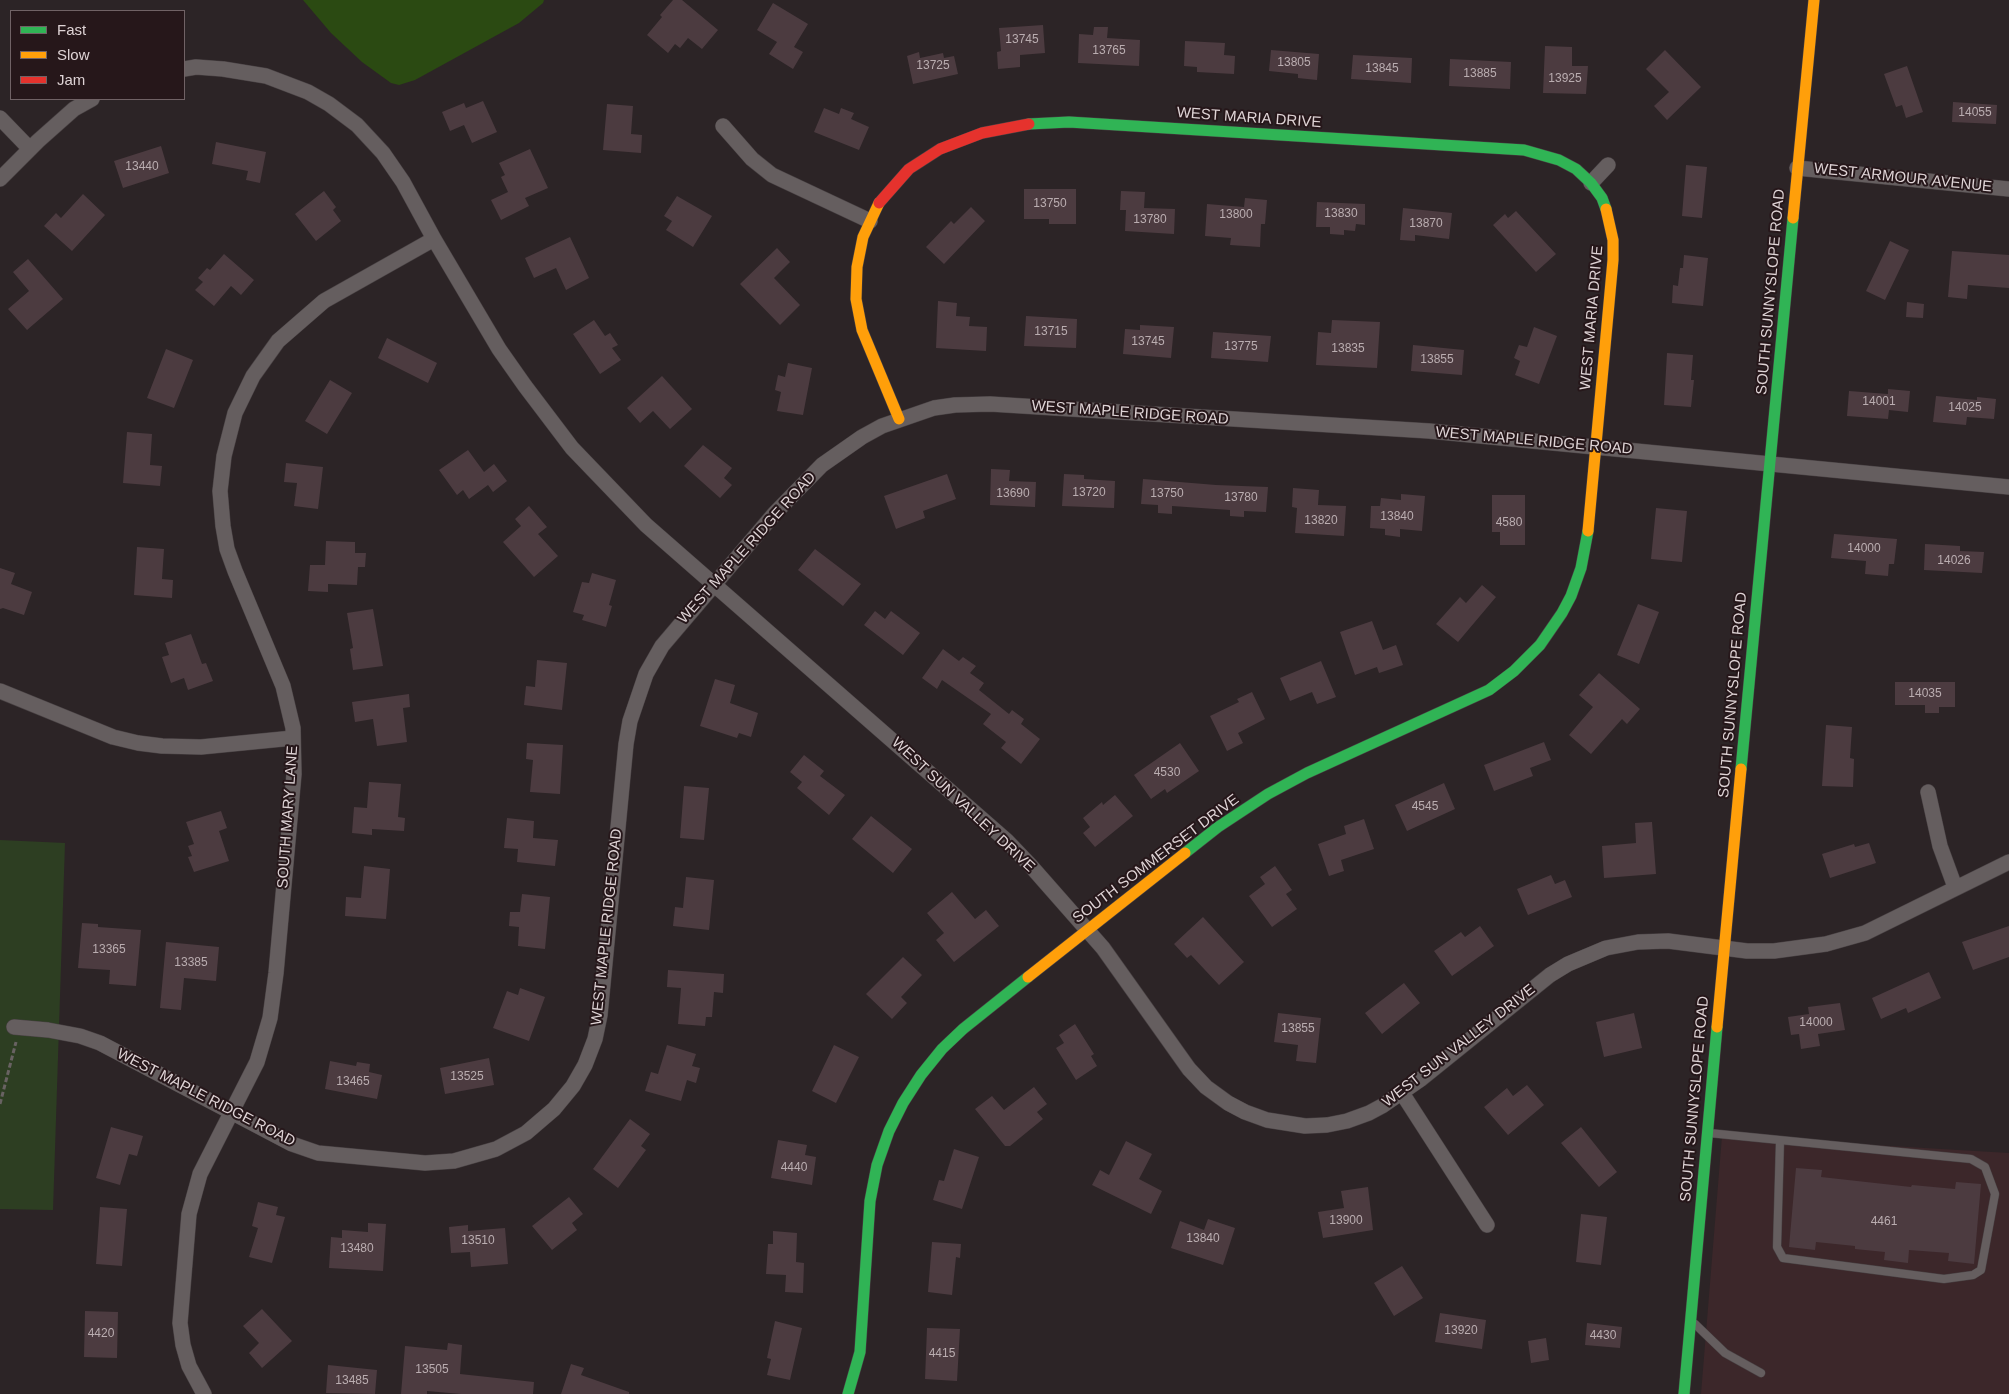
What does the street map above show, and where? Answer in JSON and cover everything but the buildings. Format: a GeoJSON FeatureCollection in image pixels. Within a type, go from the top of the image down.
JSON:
{"type":"FeatureCollection","features":[{"type":"Feature","properties":{"kind":"street","name":"SOUTH SUNNYSLOPE ROAD"},"geometry":{"type":"LineString","coordinates":[[1684,1394],[1724,948],[1814,0]]}},
{"type":"Feature","properties":{"kind":"street"},"geometry":{"type":"LineString","coordinates":[[185,69],[223,69],[266,76],[308,92],[329,104],[357,126],[383,153],[403,182],[434,239]]}},
{"type":"Feature","properties":{"kind":"street"},"geometry":{"type":"LineString","coordinates":[[0,179],[74,109],[90,100]]}},
{"type":"Feature","properties":{"kind":"street"},"geometry":{"type":"LineString","coordinates":[[0,118],[30,149]]}},
{"type":"Feature","properties":{"kind":"street","name":"WEST MARIA DRIVE"},"geometry":{"type":"LineString","coordinates":[[899,419],[862,330],[856,299],[857,267],[863,237],[877,206],[909,168],[940,149],[982,133],[1028,124],[1069,122],[1524,150],[1559,160],[1576,169],[1591,183],[1604,205],[1609,217],[1613,240],[1613,260],[1595,446]]}},
{"type":"Feature","properties":{"kind":"street"},"geometry":{"type":"LineString","coordinates":[[723,126],[752,159],[772,175],[870,221]]}},
{"type":"Feature","properties":{"kind":"street"},"geometry":{"type":"LineString","coordinates":[[1591,183],[1608,165]]}},
{"type":"Feature","properties":{"kind":"street","name":"WEST ARMOUR AVENUE"},"geometry":{"type":"LineString","coordinates":[[1797,168],[2009,189]]}},
{"type":"Feature","properties":{"kind":"street","name":"WEST SUN VALLEY DRIVE"},"geometry":{"type":"LineString","coordinates":[[434,239],[499,348],[572,448],[646,525],[1007,841],[1088,929],[1130,983],[1189,1069],[1206,1087],[1228,1103],[1245,1112],[1267,1120],[1294,1126],[1327,1125],[1348,1121],[1369,1113],[1402,1093],[1550,975],[1588,954],[1606,948],[1638,942],[1668,941],[1774,952],[1844,939],[1865,932],[2009,862]]}},
{"type":"Feature","properties":{"kind":"street","name":"SOUTH MARY LANE"},"geometry":{"type":"LineString","coordinates":[[204,1394],[192,1372],[183,1345],[180,1323],[192,1200],[200,1174],[257,1062],[270,1018],[276,973],[294,774],[293,728],[283,686],[235,571],[224,533],[220,491],[224,456],[231,424],[253,376],[278,341],[303,317],[324,301],[434,239]]}},
{"type":"Feature","properties":{"kind":"street","name":"WEST MAPLE RIDGE ROAD"},"geometry":{"type":"LineString","coordinates":[[17,1027],[72,1035],[100,1043],[292,1144],[318,1152],[425,1163],[454,1161],[475,1157],[496,1149],[526,1133],[554,1109],[572,1086],[585,1065],[595,1039],[600,1015],[626,744],[630,721],[639,691],[662,646],[786,500],[822,465],[862,437],[899,419],[934,408],[955,404],[990,404],[1429,431],[2009,487]]}},
{"type":"Feature","properties":{"kind":"street","name":"SOUTH SOMMERSET DRIVE"},"geometry":{"type":"LineString","coordinates":[[848,1394],[860,1352],[870,1201],[877,1166],[889,1131],[903,1103],[926,1069],[963,1029],[1218,827],[1268,794],[1489,690],[1514,671],[1540,645],[1562,613],[1574,589],[1587,540],[1595,446]]}},
{"type":"Feature","properties":{"kind":"street"},"geometry":{"type":"LineString","coordinates":[[0,691],[113,737],[138,743],[200,747],[293,738]]}},
{"type":"Feature","properties":{"kind":"street"},"geometry":{"type":"LineString","coordinates":[[1928,792],[1940,846],[1955,887]]}},
{"type":"Feature","properties":{"kind":"street"},"geometry":{"type":"LineString","coordinates":[[1402,1093],[1487,1225]]}},
{"type":"Feature","properties":{"kind":"lane"},"geometry":{"type":"LineString","coordinates":[[1707,1133],[1971,1160],[1985,1166],[1995,1194],[1981,1270],[1973,1276],[1944,1279],[1783,1258],[1777,1247],[1780,1141]]}},
{"type":"Feature","properties":{"kind":"lane"},"geometry":{"type":"LineString","coordinates":[[1690,1320],[1726,1354],[1761,1373]]}},
{"type":"Feature","properties":{"kind":"path"},"geometry":{"type":"LineString","coordinates":[[0,1104],[17,1027]]}},
{"type":"Feature","properties":{"kind":"shaded area"},"geometry":{"type":"Polygon","coordinates":[[[303,0],[544,0],[543,3],[519,23],[415,80],[399,85],[391,83],[362,62],[331,33],[303,0]]]}},
{"type":"Feature","properties":{"kind":"shaded area"},"geometry":{"type":"Polygon","coordinates":[[[0,840],[65,843],[53,1210],[0,1209],[0,840]]]}},
{"type":"Feature","properties":{"kind":"shaded area"},"geometry":{"type":"Polygon","coordinates":[[[1722,1136],[2009,1153],[2009,1394],[1701,1394],[1722,1136]]]}},
{"type":"Feature","properties":{"kind":"traffic: fast"},"geometry":{"type":"LineString","coordinates":[[1029,124],[1069,122],[1524,150],[1559,160],[1576,169],[1591,183],[1602,198],[1606,209]]}},
{"type":"Feature","properties":{"kind":"traffic: fast"},"geometry":{"type":"LineString","coordinates":[[1741,769],[1793,218]]}},
{"type":"Feature","properties":{"kind":"traffic: fast"},"geometry":{"type":"LineString","coordinates":[[1185,853],[1218,827],[1268,794],[1307,773],[1489,690],[1514,671],[1540,645],[1571,596],[1581,568],[1588,531]]}},
{"type":"Feature","properties":{"kind":"traffic: fast"},"geometry":{"type":"LineString","coordinates":[[848,1394],[860,1352],[870,1201],[877,1165],[889,1131],[903,1103],[921,1075],[942,1049],[963,1029],[1028,977]]}},
{"type":"Feature","properties":{"kind":"traffic: fast"},"geometry":{"type":"LineString","coordinates":[[1684,1394],[1717,1027]]}},
{"type":"Feature","properties":{"kind":"traffic: slow"},"geometry":{"type":"LineString","coordinates":[[1793,218],[1814,0]]}},
{"type":"Feature","properties":{"kind":"traffic: slow"},"geometry":{"type":"LineString","coordinates":[[879,203],[863,237],[857,267],[856,299],[862,330],[899,419]]}},
{"type":"Feature","properties":{"kind":"traffic: slow"},"geometry":{"type":"LineString","coordinates":[[1588,531],[1613,260],[1613,240],[1606,209]]}},
{"type":"Feature","properties":{"kind":"traffic: slow"},"geometry":{"type":"LineString","coordinates":[[1717,1027],[1741,769]]}},
{"type":"Feature","properties":{"kind":"traffic: slow"},"geometry":{"type":"LineString","coordinates":[[1028,977],[1185,853]]}},
{"type":"Feature","properties":{"kind":"traffic: jam"},"geometry":{"type":"LineString","coordinates":[[879,203],[909,169],[940,149],[982,133],[1029,124]]}}]}
